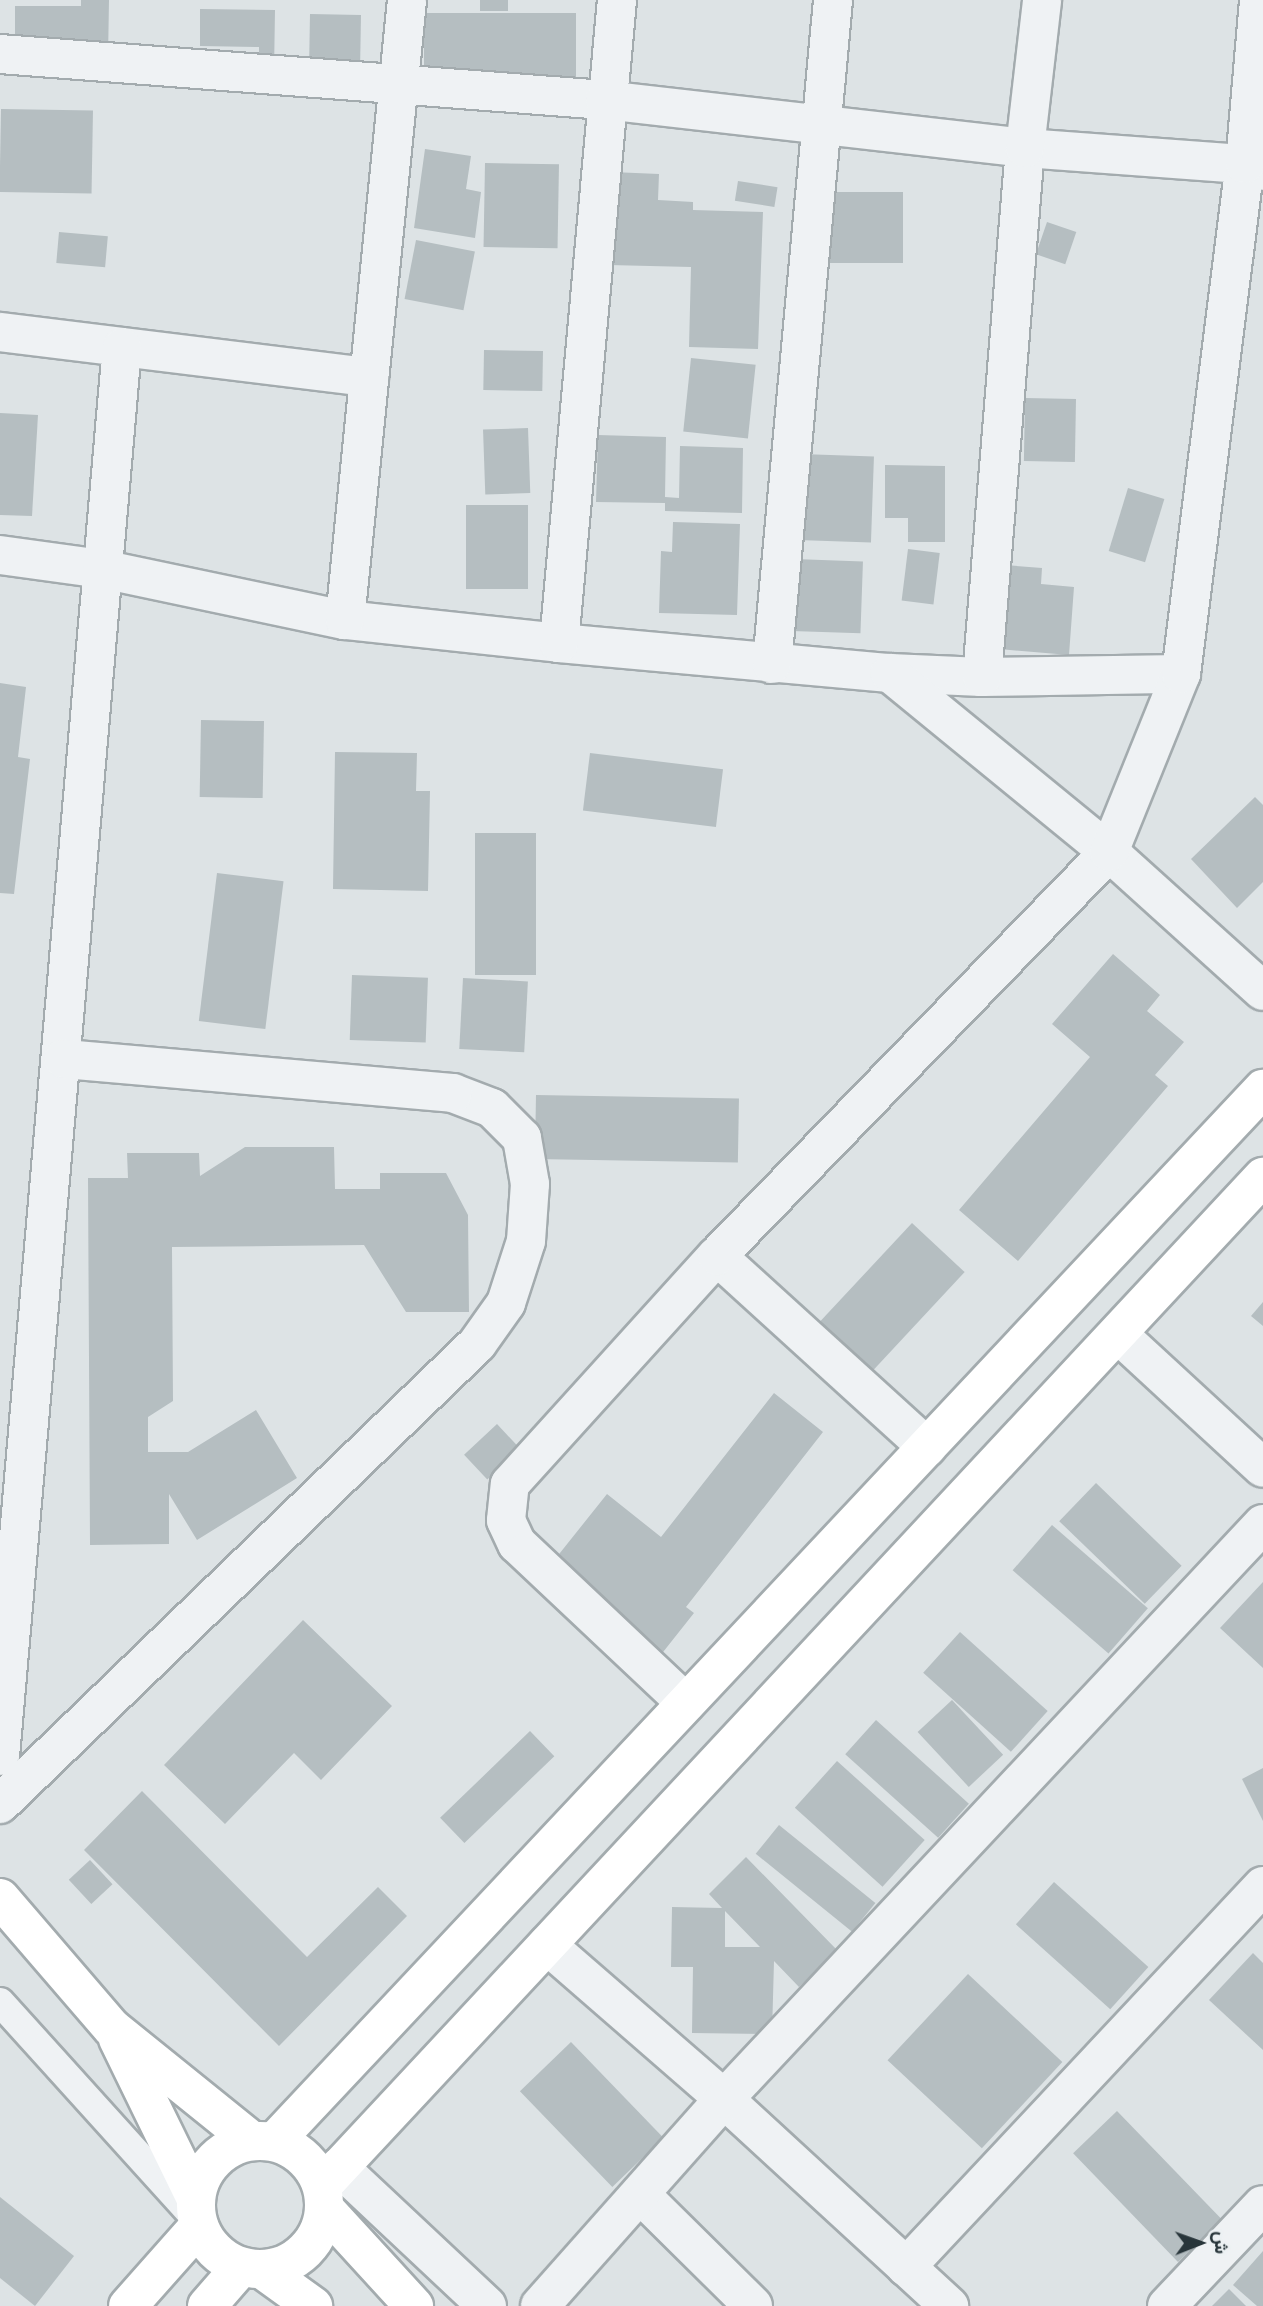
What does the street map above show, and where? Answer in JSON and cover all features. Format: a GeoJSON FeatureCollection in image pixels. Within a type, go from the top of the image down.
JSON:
{"type":"FeatureCollection","features":[{"type":"Feature","properties":{"kind":"main road"},"geometry":{"type":"LineString","coordinates":[[128,2306],[197,2214],[202,2175],[216,2157],[263,2141],[686,1703],[1263,1089]]}},
{"type":"Feature","properties":{"kind":"main road"},"geometry":{"type":"LineString","coordinates":[[207,2306],[252,2269],[285,2265],[307,2250],[319,2231],[328,2187],[547,1945],[1263,1177]]}},
{"type":"Feature","properties":{"kind":"main road"},"geometry":{"type":"LineString","coordinates":[[0,1898],[112,2028],[263,2141],[295,2150],[312,2166],[414,2306]]}},
{"type":"Feature","properties":{"kind":"main road"},"geometry":{"type":"LineString","coordinates":[[112,2028],[197,2214],[221,2257],[252,2269],[313,2306]]}},
{"type":"Feature","properties":{"kind":"street"},"geometry":{"type":"LineString","coordinates":[[345,620],[407,0]]}},
{"type":"Feature","properties":{"kind":"street"},"geometry":{"type":"LineString","coordinates":[[559,643],[605,100],[617,0]]}},
{"type":"Feature","properties":{"kind":"street"},"geometry":{"type":"LineString","coordinates":[[772,664],[833,0]]}},
{"type":"Feature","properties":{"kind":"street"},"geometry":{"type":"LineString","coordinates":[[982,677],[1025,148],[1042,0]]}},
{"type":"Feature","properties":{"kind":"street"},"geometry":{"type":"LineString","coordinates":[[686,1703],[517,1545],[506,1520],[510,1484],[717,1256],[1109,852],[1181,674],[1254,167],[1259,0]]}},
{"type":"Feature","properties":{"kind":"street"},"geometry":{"type":"LineString","coordinates":[[0,54],[398,82],[605,100],[820,122],[1025,148],[1254,167]]}},
{"type":"Feature","properties":{"kind":"street"},"geometry":{"type":"LineString","coordinates":[[0,332],[369,377]]}},
{"type":"Feature","properties":{"kind":"street"},"geometry":{"type":"LineString","coordinates":[[0,1756],[63,1059],[122,347]]}},
{"type":"Feature","properties":{"kind":"street"},"geometry":{"type":"LineString","coordinates":[[0,555],[102,569],[345,620],[559,643],[890,673],[982,677],[1181,674]]}},
{"type":"Feature","properties":{"kind":"street"},"geometry":{"type":"LineString","coordinates":[[890,673],[1109,852],[1263,991]]}},
{"type":"Feature","properties":{"kind":"street"},"geometry":{"type":"LineString","coordinates":[[0,1804],[477,1344],[506,1303],[526,1241],[530,1184],[522,1138],[492,1108],[453,1093],[63,1059]]}},
{"type":"Feature","properties":{"kind":"street"},"geometry":{"type":"LineString","coordinates":[[717,1256],[926,1447]]}},
{"type":"Feature","properties":{"kind":"street"},"geometry":{"type":"LineString","coordinates":[[1118,1334],[1263,1468]]}},
{"type":"Feature","properties":{"kind":"street"},"geometry":{"type":"LineString","coordinates":[[540,2306],[724,2099],[1263,1524]]}},
{"type":"Feature","properties":{"kind":"street"},"geometry":{"type":"LineString","coordinates":[[906,2267],[1263,1886]]}},
{"type":"Feature","properties":{"kind":"street"},"geometry":{"type":"LineString","coordinates":[[547,1945],[724,2099],[906,2267],[937,2302]]}},
{"type":"Feature","properties":{"kind":"street"},"geometry":{"type":"LineString","coordinates":[[328,2187],[487,2306]]}},
{"type":"Feature","properties":{"kind":"street"},"geometry":{"type":"LineString","coordinates":[[639,2194],[753,2306]]}},
{"type":"Feature","properties":{"kind":"street"},"geometry":{"type":"LineString","coordinates":[[1167,2306],[1263,2205]]}},
{"type":"Feature","properties":{"kind":"lane"},"geometry":{"type":"LineString","coordinates":[[0,2002],[197,2214]]}},
{"type":"Feature","properties":{"kind":"building"},"geometry":{"type":"Polygon","coordinates":[[[81,0],[109,0],[108,59],[15,58],[15,6],[81,6],[81,0]]]}},
{"type":"Feature","properties":{"kind":"building"},"geometry":{"type":"Polygon","coordinates":[[[480,0],[508,0],[508,11],[480,11],[480,0]]]}},
{"type":"Feature","properties":{"kind":"building"},"geometry":{"type":"Polygon","coordinates":[[[200,9],[275,10],[274,72],[259,73],[259,47],[200,46],[200,9]]]}},
{"type":"Feature","properties":{"kind":"building"},"geometry":{"type":"Polygon","coordinates":[[[424,13],[576,13],[576,102],[424,102],[424,13]]]}},
{"type":"Feature","properties":{"kind":"building"},"geometry":{"type":"Polygon","coordinates":[[[310,14],[361,15],[360,84],[309,83],[310,14]]]}},
{"type":"Feature","properties":{"kind":"building"},"geometry":{"type":"Polygon","coordinates":[[[1,109],[93,111],[92,194],[0,192],[1,109]]]}},
{"type":"Feature","properties":{"kind":"building"},"geometry":{"type":"Polygon","coordinates":[[[425,149],[471,156],[466,189],[481,192],[475,238],[414,228],[425,149]]]}},
{"type":"Feature","properties":{"kind":"building"},"geometry":{"type":"Polygon","coordinates":[[[485,163],[559,164],[558,248],[484,247],[485,163]]]}},
{"type":"Feature","properties":{"kind":"building"},"geometry":{"type":"Polygon","coordinates":[[[612,172],[659,174],[658,200],[693,202],[693,210],[763,212],[758,349],[689,347],[691,267],[609,265],[612,172]]]}},
{"type":"Feature","properties":{"kind":"building"},"geometry":{"type":"Polygon","coordinates":[[[738,181],[778,187],[774,207],[735,201],[738,181]]]}},
{"type":"Feature","properties":{"kind":"building"},"geometry":{"type":"Polygon","coordinates":[[[830,192],[903,192],[903,263],[830,263],[830,192]]]}},
{"type":"Feature","properties":{"kind":"building"},"geometry":{"type":"Polygon","coordinates":[[[1047,222],[1076,232],[1065,264],[1036,254],[1047,222]]]}},
{"type":"Feature","properties":{"kind":"building"},"geometry":{"type":"Polygon","coordinates":[[[59,232],[108,236],[105,267],[56,263],[59,232]]]}},
{"type":"Feature","properties":{"kind":"building"},"geometry":{"type":"Polygon","coordinates":[[[416,240],[475,251],[463,310],[405,299],[416,240]]]}},
{"type":"Feature","properties":{"kind":"building"},"geometry":{"type":"Polygon","coordinates":[[[484,350],[543,351],[542,391],[483,390],[484,350]]]}},
{"type":"Feature","properties":{"kind":"building"},"geometry":{"type":"Polygon","coordinates":[[[691,358],[756,365],[748,438],[683,432],[691,358]]]}},
{"type":"Feature","properties":{"kind":"building"},"geometry":{"type":"Polygon","coordinates":[[[1025,398],[1076,399],[1075,462],[1024,461],[1025,398]]]}},
{"type":"Feature","properties":{"kind":"building"},"geometry":{"type":"Polygon","coordinates":[[[0,413],[38,415],[32,516],[0,515],[0,413]]]}},
{"type":"Feature","properties":{"kind":"building"},"geometry":{"type":"Polygon","coordinates":[[[528,428],[530,493],[485,495],[483,430],[528,428]]]}},
{"type":"Feature","properties":{"kind":"building"},"geometry":{"type":"Polygon","coordinates":[[[598,435],[666,437],[665,497],[679,498],[680,446],[743,448],[742,513],[665,511],[665,503],[596,502],[598,435]]]}},
{"type":"Feature","properties":{"kind":"building"},"geometry":{"type":"Polygon","coordinates":[[[801,454],[874,457],[871,542],[798,540],[801,454]]]}},
{"type":"Feature","properties":{"kind":"building"},"geometry":{"type":"Polygon","coordinates":[[[885,465],[945,466],[945,542],[908,542],[908,518],[885,518],[885,465]]]}},
{"type":"Feature","properties":{"kind":"building"},"geometry":{"type":"Polygon","coordinates":[[[1128,488],[1164,499],[1145,562],[1109,551],[1128,488]]]}},
{"type":"Feature","properties":{"kind":"building"},"geometry":{"type":"Polygon","coordinates":[[[466,505],[528,505],[528,589],[466,589],[466,505]]]}},
{"type":"Feature","properties":{"kind":"building"},"geometry":{"type":"Polygon","coordinates":[[[673,522],[740,524],[737,615],[659,613],[661,551],[672,552],[673,522]]]}},
{"type":"Feature","properties":{"kind":"building"},"geometry":{"type":"Polygon","coordinates":[[[908,549],[940,553],[933,605],[902,601],[908,549]]]}},
{"type":"Feature","properties":{"kind":"building"},"geometry":{"type":"Polygon","coordinates":[[[794,559],[863,561],[860,633],[791,631],[794,559]]]}},
{"type":"Feature","properties":{"kind":"building"},"geometry":{"type":"Polygon","coordinates":[[[1005,565],[1042,568],[1041,584],[1074,587],[1069,655],[999,649],[1005,565]]]}},
{"type":"Feature","properties":{"kind":"building"},"geometry":{"type":"Polygon","coordinates":[[[0,683],[26,687],[18,757],[30,759],[14,894],[0,893],[0,683]]]}},
{"type":"Feature","properties":{"kind":"building"},"geometry":{"type":"Polygon","coordinates":[[[201,720],[264,721],[263,798],[200,797],[201,720]]]}},
{"type":"Feature","properties":{"kind":"building"},"geometry":{"type":"Polygon","coordinates":[[[335,752],[417,753],[416,791],[430,791],[428,891],[333,889],[335,752]]]}},
{"type":"Feature","properties":{"kind":"building"},"geometry":{"type":"Polygon","coordinates":[[[590,753],[723,769],[716,827],[583,811],[590,753]]]}},
{"type":"Feature","properties":{"kind":"building"},"geometry":{"type":"Polygon","coordinates":[[[1255,797],[1263,805],[1263,882],[1237,908],[1191,859],[1255,797]]]}},
{"type":"Feature","properties":{"kind":"building"},"geometry":{"type":"Polygon","coordinates":[[[475,833],[536,833],[536,975],[475,975],[475,833]]]}},
{"type":"Feature","properties":{"kind":"building"},"geometry":{"type":"Polygon","coordinates":[[[217,873],[284,881],[265,1029],[199,1021],[217,873]]]}},
{"type":"Feature","properties":{"kind":"building"},"geometry":{"type":"Polygon","coordinates":[[[1113,954],[1160,995],[1147,1011],[1184,1042],[1155,1075],[1168,1086],[1018,1261],[959,1210],[1090,1057],[1052,1024],[1113,954]]]}},
{"type":"Feature","properties":{"kind":"building"},"geometry":{"type":"Polygon","coordinates":[[[352,975],[428,978],[426,1043],[350,1040],[352,975]]]}},
{"type":"Feature","properties":{"kind":"building"},"geometry":{"type":"Polygon","coordinates":[[[463,978],[528,981],[524,1052],[459,1049],[463,978]]]}},
{"type":"Feature","properties":{"kind":"building"},"geometry":{"type":"Polygon","coordinates":[[[536,1095],[739,1099],[738,1163],[535,1159],[536,1095]]]}},
{"type":"Feature","properties":{"kind":"building"},"geometry":{"type":"Polygon","coordinates":[[[245,1147],[334,1147],[335,1189],[380,1189],[380,1173],[446,1173],[468,1215],[469,1312],[406,1312],[364,1245],[172,1247],[173,1401],[148,1417],[148,1452],[188,1452],[256,1410],[297,1478],[197,1540],[169,1494],[169,1544],[90,1545],[88,1178],[128,1178],[127,1153],[199,1153],[200,1176],[245,1147]]]}},
{"type":"Feature","properties":{"kind":"building"},"geometry":{"type":"Polygon","coordinates":[[[912,1223],[965,1272],[866,1377],[814,1328],[912,1223]]]}},
{"type":"Feature","properties":{"kind":"building"},"geometry":{"type":"Polygon","coordinates":[[[1263,1302],[1263,1326],[1251,1316],[1263,1302]]]}},
{"type":"Feature","properties":{"kind":"building"},"geometry":{"type":"Polygon","coordinates":[[[774,1393],[823,1432],[686,1607],[694,1613],[652,1666],[540,1578],[607,1494],[661,1537],[774,1393]]]}},
{"type":"Feature","properties":{"kind":"building"},"geometry":{"type":"Polygon","coordinates":[[[497,1424],[520,1449],[487,1480],[464,1455],[497,1424]]]}},
{"type":"Feature","properties":{"kind":"building"},"geometry":{"type":"Polygon","coordinates":[[[1096,1483],[1182,1566],[1145,1604],[1059,1521],[1096,1483]]]}},
{"type":"Feature","properties":{"kind":"building"},"geometry":{"type":"Polygon","coordinates":[[[1052,1525],[1148,1608],[1108,1654],[1013,1570],[1052,1525]]]}},
{"type":"Feature","properties":{"kind":"building"},"geometry":{"type":"Polygon","coordinates":[[[1263,1582],[1263,1668],[1220,1628],[1263,1582]]]}},
{"type":"Feature","properties":{"kind":"building"},"geometry":{"type":"Polygon","coordinates":[[[303,1620],[392,1706],[321,1780],[294,1753],[225,1824],[164,1765],[303,1620]]]}},
{"type":"Feature","properties":{"kind":"building"},"geometry":{"type":"Polygon","coordinates":[[[960,1632],[1048,1711],[1011,1752],[923,1673],[960,1632]]]}},
{"type":"Feature","properties":{"kind":"building"},"geometry":{"type":"Polygon","coordinates":[[[952,1700],[1003,1755],[969,1787],[918,1732],[952,1700]]]}},
{"type":"Feature","properties":{"kind":"building"},"geometry":{"type":"Polygon","coordinates":[[[876,1720],[969,1804],[938,1838],[845,1754],[876,1720]]]}},
{"type":"Feature","properties":{"kind":"building"},"geometry":{"type":"Polygon","coordinates":[[[530,1731],[554,1756],[464,1843],[440,1818],[530,1731]]]}},
{"type":"Feature","properties":{"kind":"building"},"geometry":{"type":"Polygon","coordinates":[[[837,1761],[925,1840],[883,1887],[795,1808],[837,1761]]]}},
{"type":"Feature","properties":{"kind":"building"},"geometry":{"type":"Polygon","coordinates":[[[1263,1768],[1263,1821],[1242,1779],[1263,1768]]]}},
{"type":"Feature","properties":{"kind":"building"},"geometry":{"type":"Polygon","coordinates":[[[142,1791],[307,1957],[378,1887],[407,1916],[279,2046],[84,1850],[142,1791]]]}},
{"type":"Feature","properties":{"kind":"building"},"geometry":{"type":"Polygon","coordinates":[[[779,1825],[875,1903],[852,1932],[756,1854],[779,1825]]]}},
{"type":"Feature","properties":{"kind":"building"},"geometry":{"type":"Polygon","coordinates":[[[746,1857],[837,1950],[799,1987],[774,1961],[772,2034],[692,2033],[693,1967],[671,1967],[672,1907],[722,1908],[709,1894],[746,1857]],[[725,1911],[725,1947],[760,1947],[725,1911]]]}},
{"type":"Feature","properties":{"kind":"building"},"geometry":{"type":"Polygon","coordinates":[[[90,1860],[113,1884],[91,1904],[69,1880],[90,1860]]]}},
{"type":"Feature","properties":{"kind":"building"},"geometry":{"type":"Polygon","coordinates":[[[1054,1882],[1148,1967],[1110,2009],[1016,1924],[1054,1882]]]}},
{"type":"Feature","properties":{"kind":"building"},"geometry":{"type":"Polygon","coordinates":[[[1253,1953],[1263,1963],[1263,2050],[1209,2000],[1253,1953]]]}},
{"type":"Feature","properties":{"kind":"building"},"geometry":{"type":"Polygon","coordinates":[[[968,1974],[1062,2062],[982,2148],[888,2060],[968,1974]]]}},
{"type":"Feature","properties":{"kind":"building"},"geometry":{"type":"Polygon","coordinates":[[[571,2042],[663,2138],[612,2187],[520,2091],[571,2042]]]}},
{"type":"Feature","properties":{"kind":"building"},"geometry":{"type":"Polygon","coordinates":[[[1117,2111],[1222,2220],[1178,2262],[1073,2153],[1117,2111]]]}},
{"type":"Feature","properties":{"kind":"building"},"geometry":{"type":"Polygon","coordinates":[[[0,2197],[74,2256],[35,2306],[0,2278],[0,2197]]]}},
{"type":"Feature","properties":{"kind":"building"},"geometry":{"type":"Polygon","coordinates":[[[1263,2251],[1263,2306],[1257,2306],[1233,2285],[1263,2251]]]}},
{"type":"Feature","properties":{"kind":"building"},"geometry":{"type":"Polygon","coordinates":[[[1229,2289],[1246,2306],[1212,2306],[1229,2289]]]}}]}
